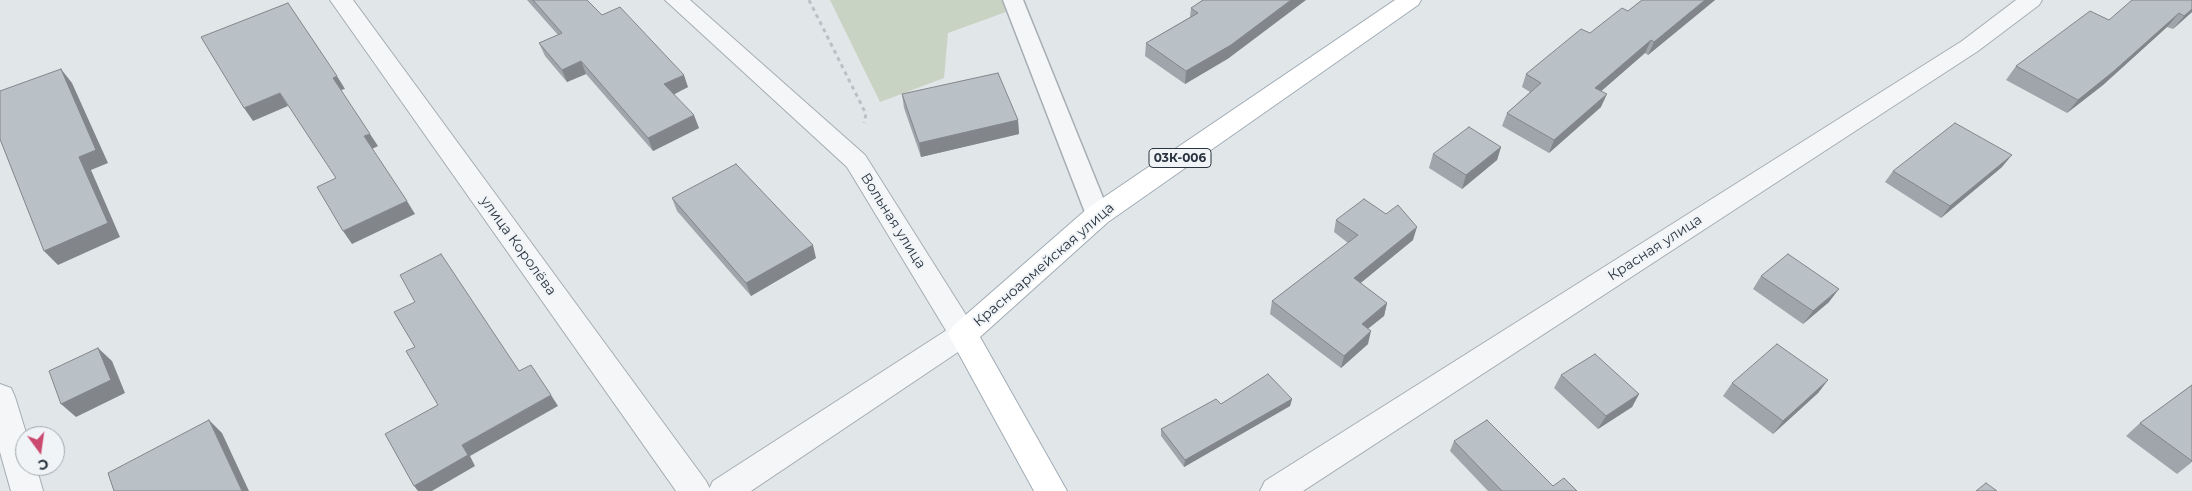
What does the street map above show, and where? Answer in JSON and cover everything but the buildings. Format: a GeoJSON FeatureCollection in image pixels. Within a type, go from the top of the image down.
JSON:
{"type":"FeatureCollection","features":[{"type":"Feature","properties":{"kind":"main road","name":"Красноармейская улица"},"geometry":{"type":"LineString","coordinates":[[963,334],[1098,215],[1410,0]]}},
{"type":"Feature","properties":{"kind":"main road","name":"Вольная улица"},"geometry":{"type":"LineString","coordinates":[[963,334],[1050,491]]}},
{"type":"Feature","properties":{"kind":"street","name":"улица Королёва"},"geometry":{"type":"LineString","coordinates":[[341,0],[695,491]]}},
{"type":"Feature","properties":{"kind":"street","name":"Вольная улица"},"geometry":{"type":"LineString","coordinates":[[676,0],[856,161],[963,334]]}},
{"type":"Feature","properties":{"kind":"street","name":"Красная улица"},"geometry":{"type":"LineString","coordinates":[[1276,491],[1970,46],[2031,0]]}},
{"type":"Feature","properties":{"kind":"street","name":"Красноармейская улица"},"geometry":{"type":"LineString","coordinates":[[724,491],[963,334]]}},
{"type":"Feature","properties":{"kind":"street"},"geometry":{"type":"LineString","coordinates":[[0,398],[27,491]]}},
{"type":"Feature","properties":{"kind":"lane"},"geometry":{"type":"LineString","coordinates":[[1013,0],[1098,215]]}},
{"type":"Feature","properties":{"kind":"path"},"geometry":{"type":"LineString","coordinates":[[809,0],[866,114],[856,161]]}},
{"type":"Feature","properties":{"kind":"green space"},"geometry":{"type":"Polygon","coordinates":[[[830,0],[1004,0],[1006,12],[948,33],[944,78],[880,102],[830,0]]]}}]}
